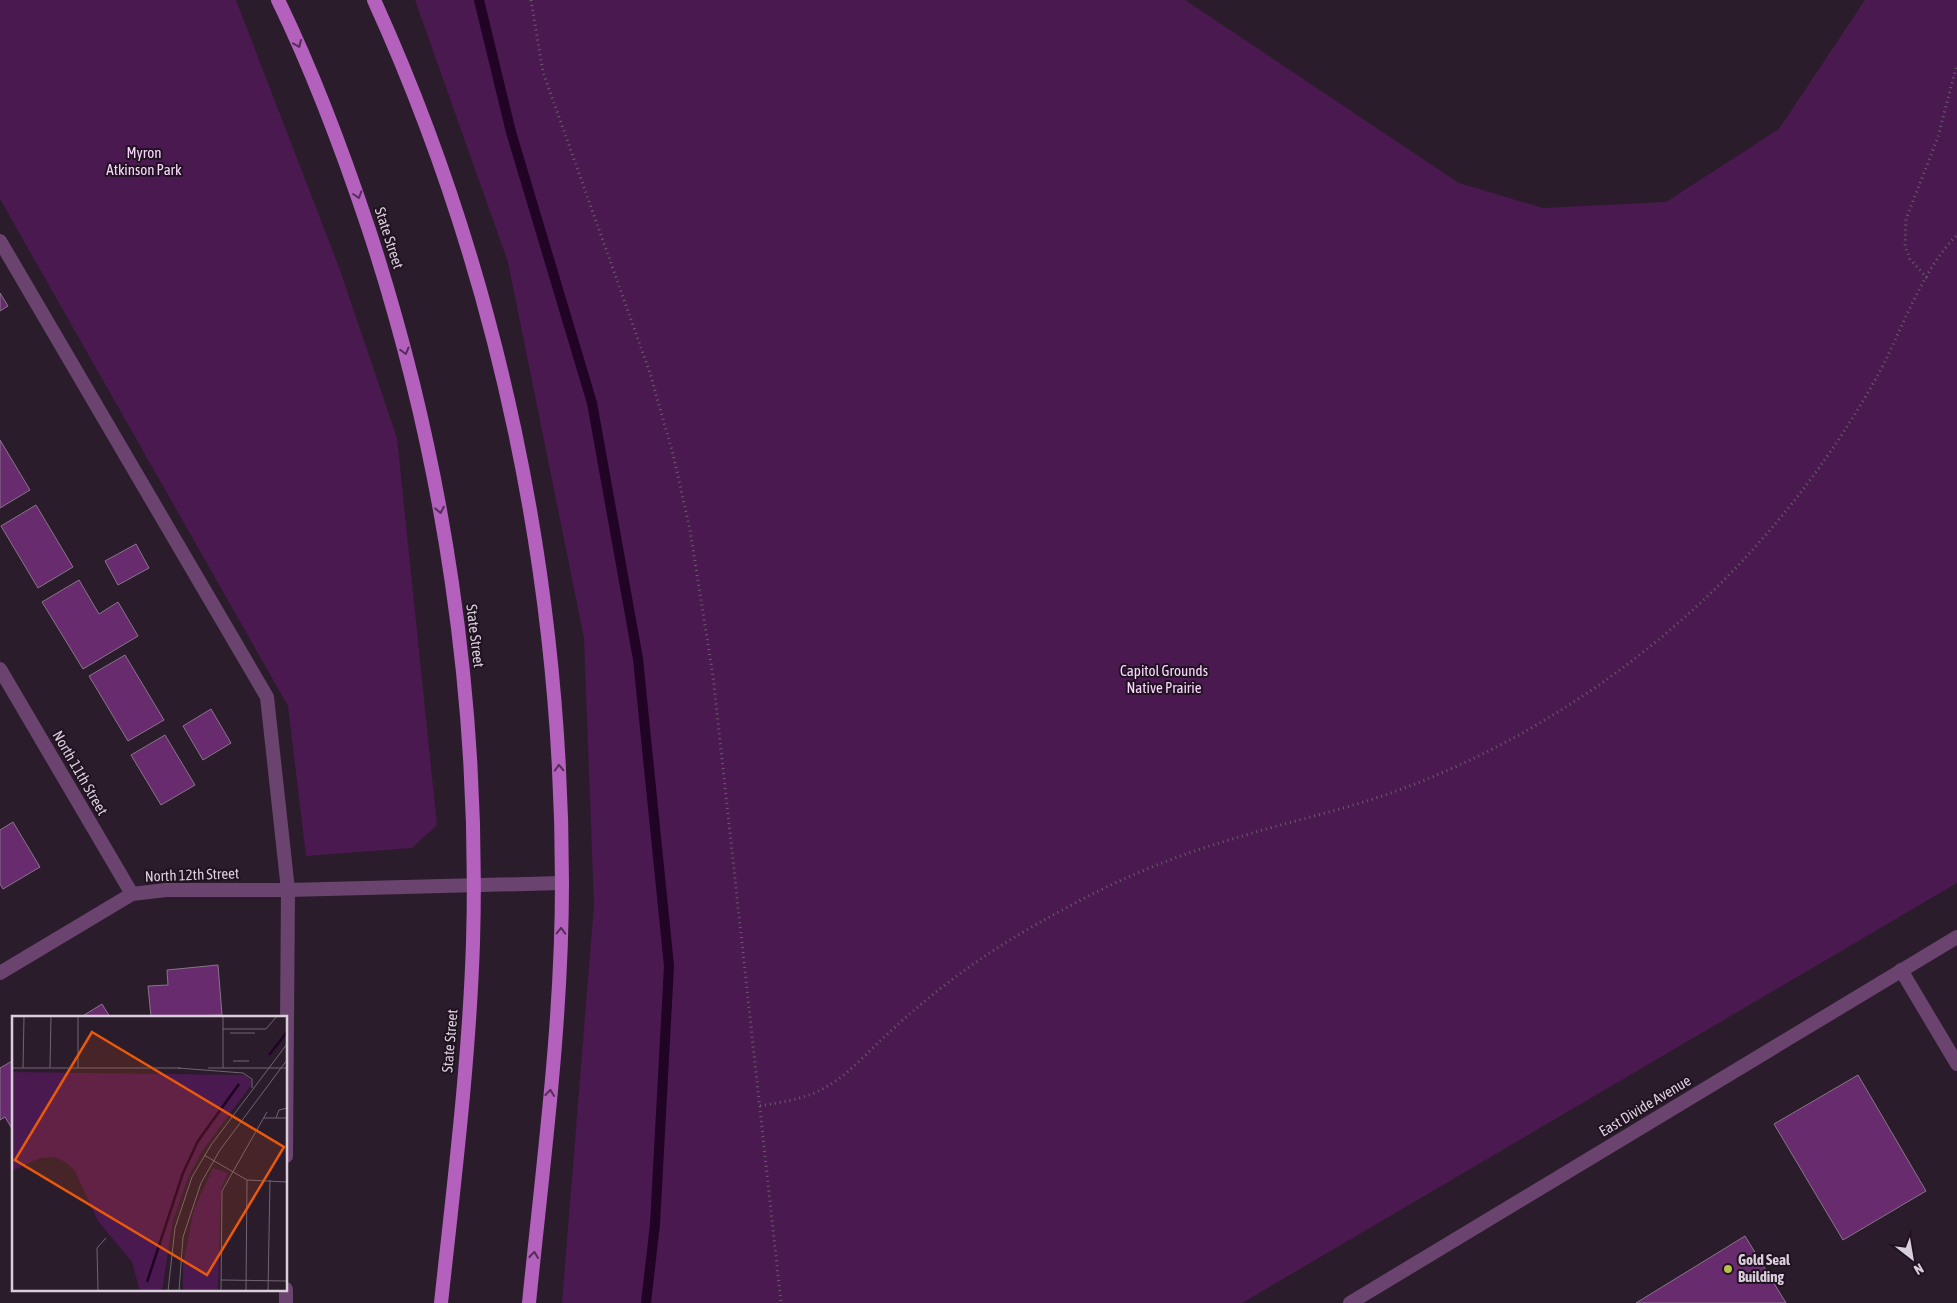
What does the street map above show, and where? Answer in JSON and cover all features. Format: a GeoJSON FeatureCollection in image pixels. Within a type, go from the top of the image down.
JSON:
{"type":"FeatureCollection","features":[{"type":"Feature","properties":{"kind":"main road","name":"State Street"},"geometry":{"type":"LineString","coordinates":[[278,0],[352,179],[389,294],[420,412],[444,534],[463,662],[470,762],[473,884],[469,1015],[441,1303]]}},
{"type":"Feature","properties":{"kind":"main road"},"geometry":{"type":"LineString","coordinates":[[374,0],[407,78],[454,208],[492,335],[517,446],[542,590],[552,669],[560,795],[562,883],[559,988],[529,1303]]}},
{"type":"Feature","properties":{"kind":"street"},"geometry":{"type":"LineString","coordinates":[[0,241],[267,698],[288,890],[287,1016]]}},
{"type":"Feature","properties":{"kind":"street","name":"North 11th Street"},"geometry":{"type":"LineString","coordinates":[[0,669],[132,894]]}},
{"type":"Feature","properties":{"kind":"street","name":"North 12th Street"},"geometry":{"type":"LineString","coordinates":[[0,973],[132,894],[166,890],[288,890],[562,883]]}},
{"type":"Feature","properties":{"kind":"street","name":"East Divide Avenue"},"geometry":{"type":"LineString","coordinates":[[1350,1303],[1957,937]]}},
{"type":"Feature","properties":{"kind":"street"},"geometry":{"type":"LineString","coordinates":[[1901,970],[1957,1064]]}},
{"type":"Feature","properties":{"kind":"street"},"geometry":{"type":"LineString","coordinates":[[286,1290],[286,1303]]}},
{"type":"Feature","properties":{"kind":"path"},"geometry":{"type":"LineString","coordinates":[[531,0],[543,72],[650,374],[682,492],[713,676],[781,1303]]}},
{"type":"Feature","properties":{"kind":"path"},"geometry":{"type":"LineString","coordinates":[[1927,278],[1910,259],[1905,246],[1906,219],[1938,137],[1957,64]]}},
{"type":"Feature","properties":{"kind":"path"},"geometry":{"type":"LineString","coordinates":[[760,1106],[807,1095],[826,1087],[858,1063],[897,1026],[962,973],[1036,924],[1110,885],[1196,850],[1334,811],[1417,783],[1506,741],[1591,690],[1630,662],[1697,606],[1726,577],[1784,512],[1816,471],[1856,412],[1879,373],[1927,278],[1938,259],[1957,235]]}},
{"type":"Feature","properties":{"kind":"green space","name":"Myron Atkinson Park"},"geometry":{"type":"Polygon","coordinates":[[[0,0],[236,0],[340,270],[397,438],[437,825],[412,848],[306,856],[288,706],[0,199],[0,0]]]}},
{"type":"Feature","properties":{"kind":"green space","name":"Capitol Grounds Native Prairie"},"geometry":{"type":"Polygon","coordinates":[[[415,0],[1185,0],[1459,183],[1543,208],[1666,202],[1779,129],[1865,0],[1957,0],[1957,883],[1242,1303],[562,1303],[594,905],[584,638],[508,262],[415,0]]]}},
{"type":"Feature","properties":{"kind":"building"},"geometry":{"type":"Polygon","coordinates":[[[0,293],[8,306],[0,311],[0,293]]]}},
{"type":"Feature","properties":{"kind":"building"},"geometry":{"type":"Polygon","coordinates":[[[0,440],[30,490],[0,508],[0,440]]]}},
{"type":"Feature","properties":{"kind":"building"},"geometry":{"type":"Polygon","coordinates":[[[36,505],[73,567],[38,588],[1,526],[36,505]]]}},
{"type":"Feature","properties":{"kind":"building"},"geometry":{"type":"Polygon","coordinates":[[[136,544],[149,568],[118,585],[105,561],[136,544]]]}},
{"type":"Feature","properties":{"kind":"building"},"geometry":{"type":"Polygon","coordinates":[[[79,580],[99,614],[118,602],[138,636],[83,669],[42,602],[79,580]]]}},
{"type":"Feature","properties":{"kind":"building"},"geometry":{"type":"Polygon","coordinates":[[[125,655],[164,720],[128,741],[89,676],[125,655]]]}},
{"type":"Feature","properties":{"kind":"building"},"geometry":{"type":"Polygon","coordinates":[[[211,709],[231,743],[203,760],[183,726],[211,709]]]}},
{"type":"Feature","properties":{"kind":"building"},"geometry":{"type":"Polygon","coordinates":[[[165,735],[195,785],[161,805],[131,755],[165,735]]]}},
{"type":"Feature","properties":{"kind":"building"},"geometry":{"type":"Polygon","coordinates":[[[13,822],[40,867],[3,889],[0,884],[0,830],[13,822]]]}},
{"type":"Feature","properties":{"kind":"building"},"geometry":{"type":"Polygon","coordinates":[[[218,965],[222,1015],[151,1016],[148,986],[168,985],[167,970],[218,965]]]}},
{"type":"Feature","properties":{"kind":"building"},"geometry":{"type":"Polygon","coordinates":[[[102,1004],[109,1016],[83,1016],[102,1004]]]}},
{"type":"Feature","properties":{"kind":"building"},"geometry":{"type":"Polygon","coordinates":[[[12,1061],[12,1129],[5,1117],[0,1120],[0,1068],[12,1061]]]}},
{"type":"Feature","properties":{"kind":"building"},"geometry":{"type":"Polygon","coordinates":[[[1858,1075],[1926,1191],[1843,1240],[1774,1124],[1858,1075]]]}},
{"type":"Feature","properties":{"kind":"building","name":"Gold Seal Building"},"geometry":{"type":"Polygon","coordinates":[[[1745,1236],[1786,1303],[1636,1303],[1745,1236]]]}},
{"type":"Feature","properties":{"kind":"waterway"},"geometry":{"type":"LineString","coordinates":[[479,0],[511,132],[592,403],[638,659],[669,966],[655,1224],[646,1303]]}},
{"type":"Feature","properties":{"kind":"place","name":"Gold Seal Building"},"geometry":{"type":"Point","coordinates":[1728,1269]}}]}
